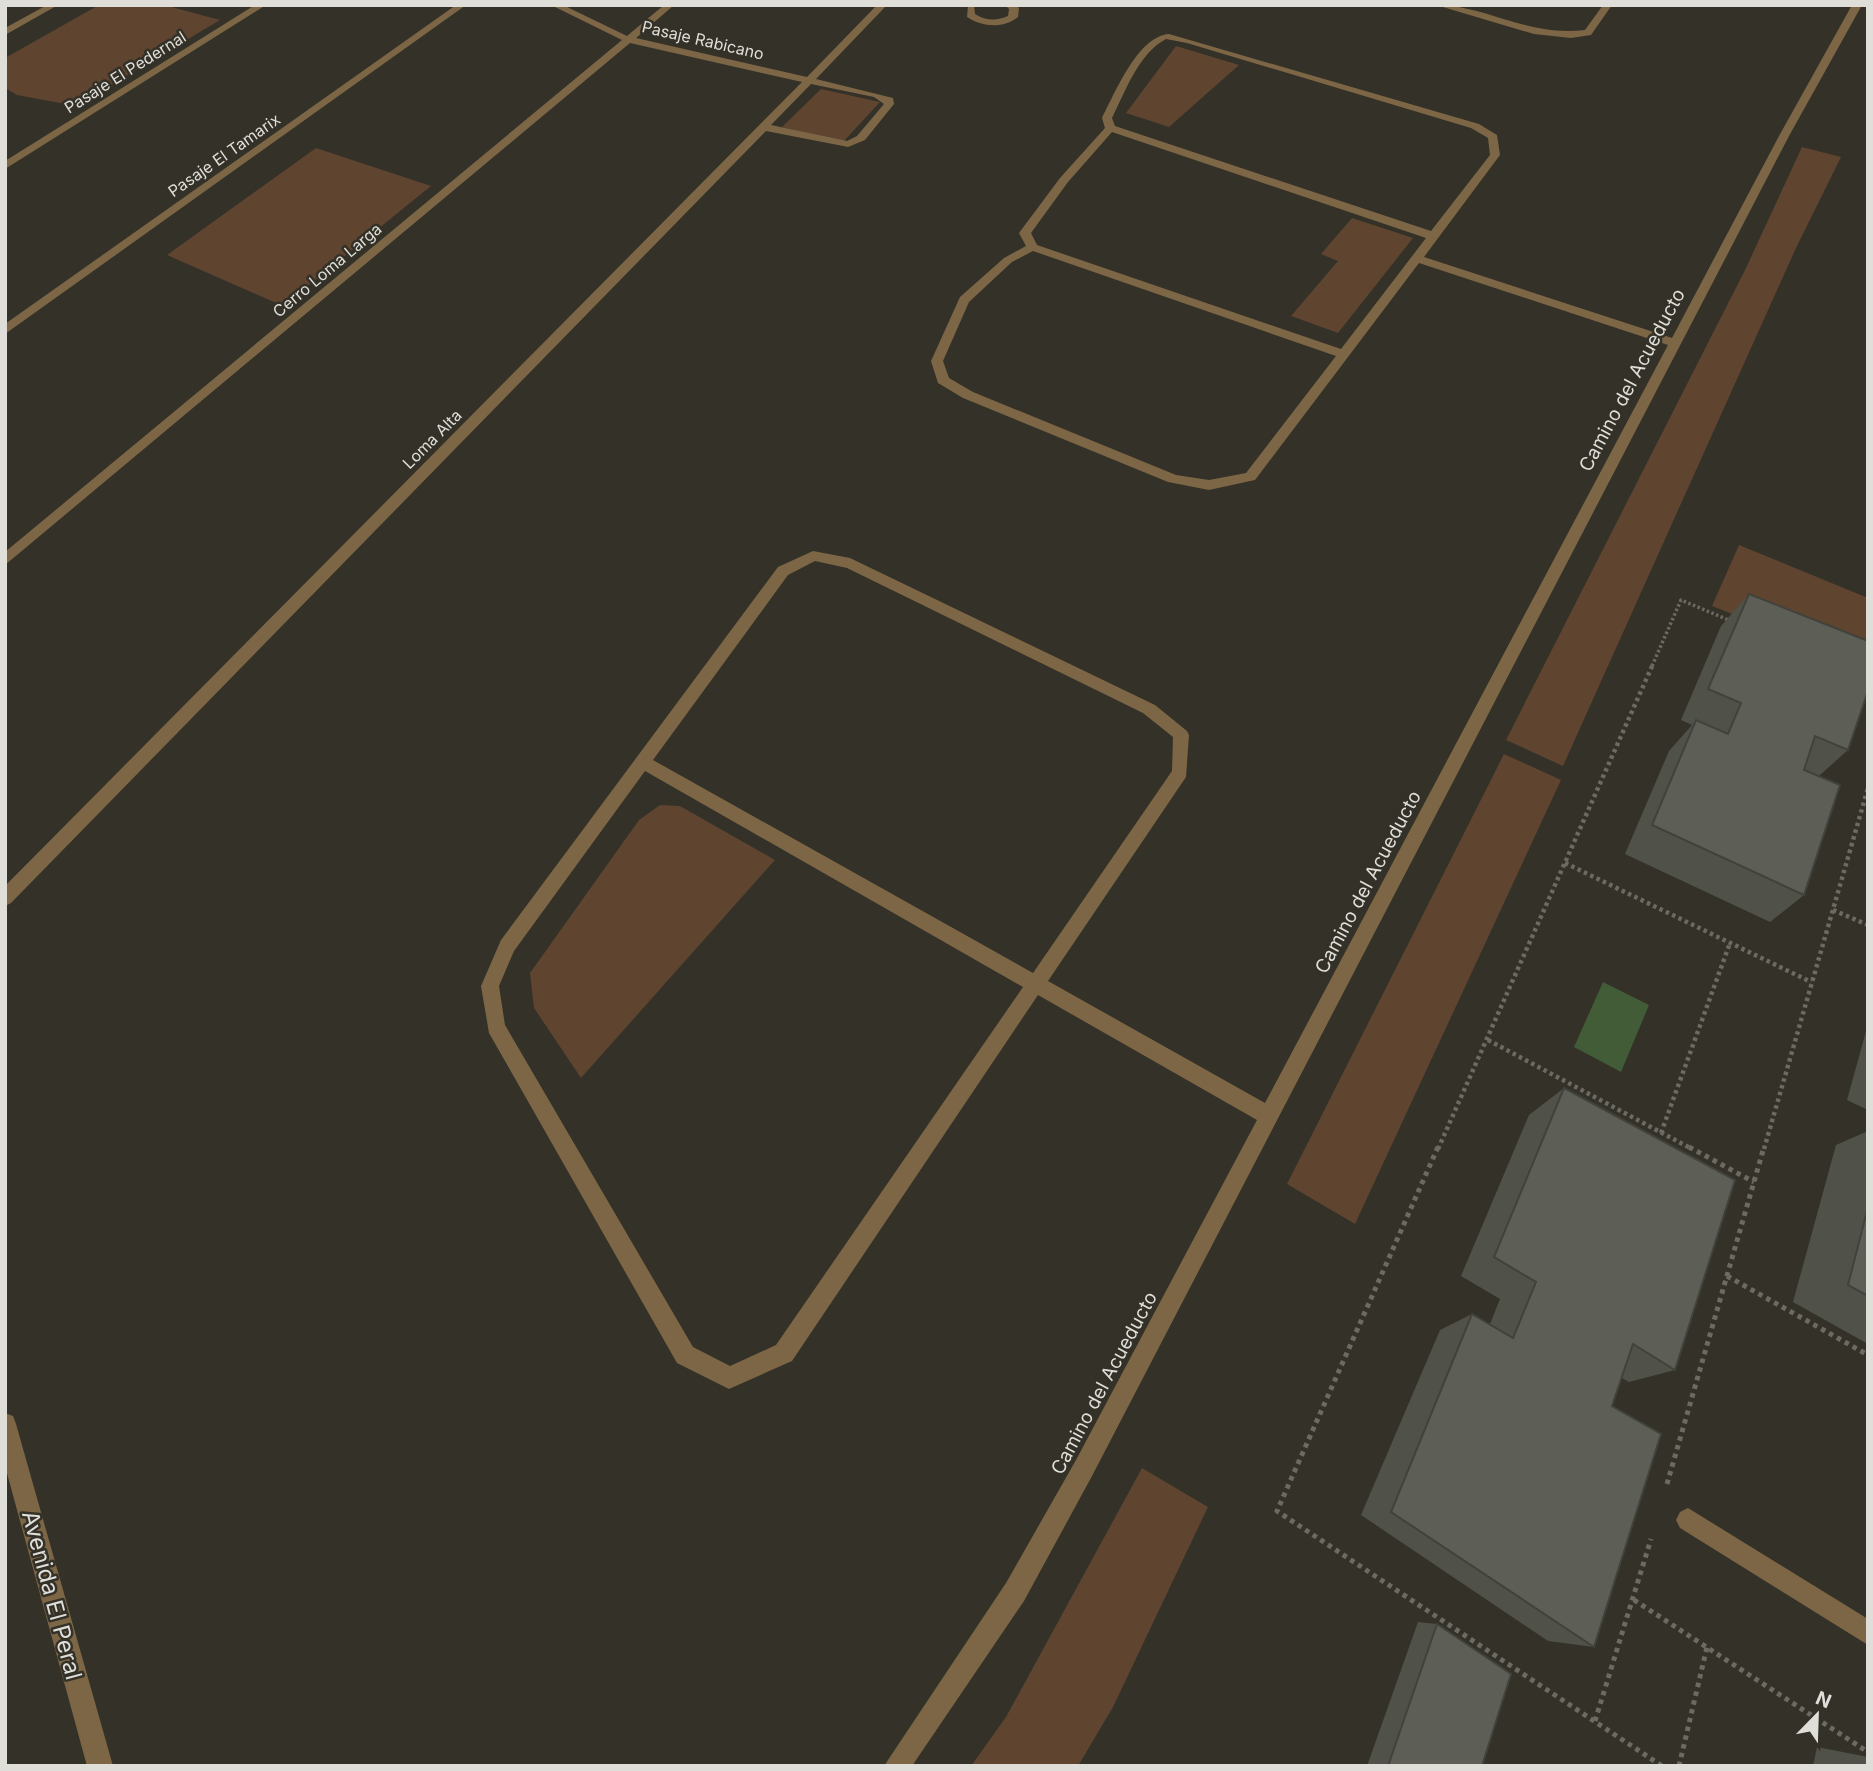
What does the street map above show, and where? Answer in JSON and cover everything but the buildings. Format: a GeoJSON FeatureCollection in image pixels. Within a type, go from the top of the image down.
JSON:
{"type":"FeatureCollection","features":[{"type":"Feature","properties":{"kind":"street"},"geometry":{"type":"LineString","coordinates":[[5,32],[54,5]]}},
{"type":"Feature","properties":{"kind":"street","name":"Pasaje El Pedernal"},"geometry":{"type":"LineString","coordinates":[[5,166],[262,5]]}},
{"type":"Feature","properties":{"kind":"street","name":"Pasaje El Tamarix"},"geometry":{"type":"LineString","coordinates":[[5,330],[462,5]]}},
{"type":"Feature","properties":{"kind":"street","name":"Pasaje Rabicano"},"geometry":{"type":"LineString","coordinates":[[555,5],[629,39],[884,97],[889,104],[861,138],[848,144],[763,127]]}},
{"type":"Feature","properties":{"kind":"street","name":"Cerro Loma Larga"},"geometry":{"type":"LineString","coordinates":[[5,559],[670,5]]}},
{"type":"Feature","properties":{"kind":"street","name":"Loma Alta"},"geometry":{"type":"LineString","coordinates":[[5,898],[883,5]]}},
{"type":"Feature","properties":{"kind":"street"},"geometry":{"type":"LineString","coordinates":[[969,6],[970,15],[975,19],[991,23],[1013,16],[1014,8],[1009,5]]}},
{"type":"Feature","properties":{"kind":"street"},"geometry":{"type":"LineString","coordinates":[[1440,5],[1548,33],[1575,36],[1588,33],[1608,5]]}},
{"type":"Feature","properties":{"kind":"street","name":"Camino del Acueducto"},"geometry":{"type":"LineString","coordinates":[[897,1766],[1015,1592],[1084,1468],[1784,136],[1857,5]]}},
{"type":"Feature","properties":{"kind":"street"},"geometry":{"type":"LineString","coordinates":[[1032,247],[1008,260],[964,300],[937,361],[943,380],[968,395],[1173,480],[1209,485],[1250,477],[1494,155],[1493,137],[1475,126],[1190,41],[1165,36],[1151,42],[1107,118],[1110,128]]}},
{"type":"Feature","properties":{"kind":"street"},"geometry":{"type":"LineString","coordinates":[[1110,128],[1433,236]]}},
{"type":"Feature","properties":{"kind":"street"},"geometry":{"type":"LineString","coordinates":[[1110,128],[1064,180],[1025,233],[1032,247],[1343,354]]}},
{"type":"Feature","properties":{"kind":"street"},"geometry":{"type":"LineString","coordinates":[[1416,258],[1675,343]]}},
{"type":"Feature","properties":{"kind":"street"},"geometry":{"type":"LineString","coordinates":[[813,556],[850,563],[1150,709],[1181,735],[1180,772],[784,1353],[729,1378],[685,1355],[496,1027],[490,986],[507,946],[643,761],[783,572],[813,556]]}},
{"type":"Feature","properties":{"kind":"street"},"geometry":{"type":"LineString","coordinates":[[643,761],[1269,1116]]}},
{"type":"Feature","properties":{"kind":"street","name":"Avenida El Peral"},"geometry":{"type":"LineString","coordinates":[[5,1424],[100,1766]]}},
{"type":"Feature","properties":{"kind":"street"},"geometry":{"type":"LineString","coordinates":[[1688,1520],[1868,1633]]}},
{"type":"Feature","properties":{"kind":"path"},"geometry":{"type":"LineString","coordinates":[[1662,1766],[1277,1511],[1681,600],[1743,625]]}},
{"type":"Feature","properties":{"kind":"path"},"geometry":{"type":"LineString","coordinates":[[1664,1493],[1868,789]]}},
{"type":"Feature","properties":{"kind":"path"},"geometry":{"type":"LineString","coordinates":[[1565,863],[1811,982]]}},
{"type":"Feature","properties":{"kind":"path"},"geometry":{"type":"LineString","coordinates":[[1833,910],[1868,925]]}},
{"type":"Feature","properties":{"kind":"path"},"geometry":{"type":"LineString","coordinates":[[1661,1132],[1730,943]]}},
{"type":"Feature","properties":{"kind":"path"},"geometry":{"type":"LineString","coordinates":[[1488,1040],[1754,1182]]}},
{"type":"Feature","properties":{"kind":"path"},"geometry":{"type":"LineString","coordinates":[[1727,1276],[1868,1354]]}},
{"type":"Feature","properties":{"kind":"path"},"geometry":{"type":"LineString","coordinates":[[1595,1721],[1653,1533]]}},
{"type":"Feature","properties":{"kind":"path"},"geometry":{"type":"LineString","coordinates":[[1634,1600],[1868,1752]]}},
{"type":"Feature","properties":{"kind":"path"},"geometry":{"type":"LineString","coordinates":[[1679,1766],[1707,1647]]}},
{"type":"Feature","properties":{"kind":"shaded area"},"geometry":{"type":"Polygon","coordinates":[[[99,5],[164,5],[220,20],[76,106],[17,95],[5,88],[5,58],[99,5]]]}},
{"type":"Feature","properties":{"kind":"shaded area"},"geometry":{"type":"Polygon","coordinates":[[[1176,46],[1239,65],[1169,127],[1126,113],[1176,46]]]}},
{"type":"Feature","properties":{"kind":"shaded area"},"geometry":{"type":"Polygon","coordinates":[[[821,89],[880,102],[843,142],[782,127],[821,89]]]}},
{"type":"Feature","properties":{"kind":"shaded area"},"geometry":{"type":"Polygon","coordinates":[[[1802,147],[1841,157],[1796,248],[1563,766],[1506,740],[1745,270],[1802,147]]]}},
{"type":"Feature","properties":{"kind":"shaded area"},"geometry":{"type":"Polygon","coordinates":[[[316,148],[431,186],[283,306],[167,255],[316,148]]]}},
{"type":"Feature","properties":{"kind":"shaded area"},"geometry":{"type":"Polygon","coordinates":[[[1352,218],[1413,238],[1338,333],[1291,316],[1338,261],[1321,254],[1352,218]]]}},
{"type":"Feature","properties":{"kind":"shaded area"},"geometry":{"type":"Polygon","coordinates":[[[1739,545],[1868,598],[1868,668],[1712,606],[1739,545]]]}},
{"type":"Feature","properties":{"kind":"shaded area"},"geometry":{"type":"Polygon","coordinates":[[[1504,754],[1561,780],[1355,1224],[1287,1184],[1504,754]]]}},
{"type":"Feature","properties":{"kind":"shaded area"},"geometry":{"type":"Polygon","coordinates":[[[660,805],[680,806],[775,860],[581,1078],[534,1008],[530,973],[639,820],[660,805]]]}},
{"type":"Feature","properties":{"kind":"shaded area"},"geometry":{"type":"Polygon","coordinates":[[[1603,982],[1649,1005],[1621,1072],[1574,1047],[1603,982]]]}},
{"type":"Feature","properties":{"kind":"shaded area"},"geometry":{"type":"Polygon","coordinates":[[[1142,1468],[1208,1507],[1113,1707],[1078,1766],[971,1766],[1006,1717],[1142,1468]]]}}]}
